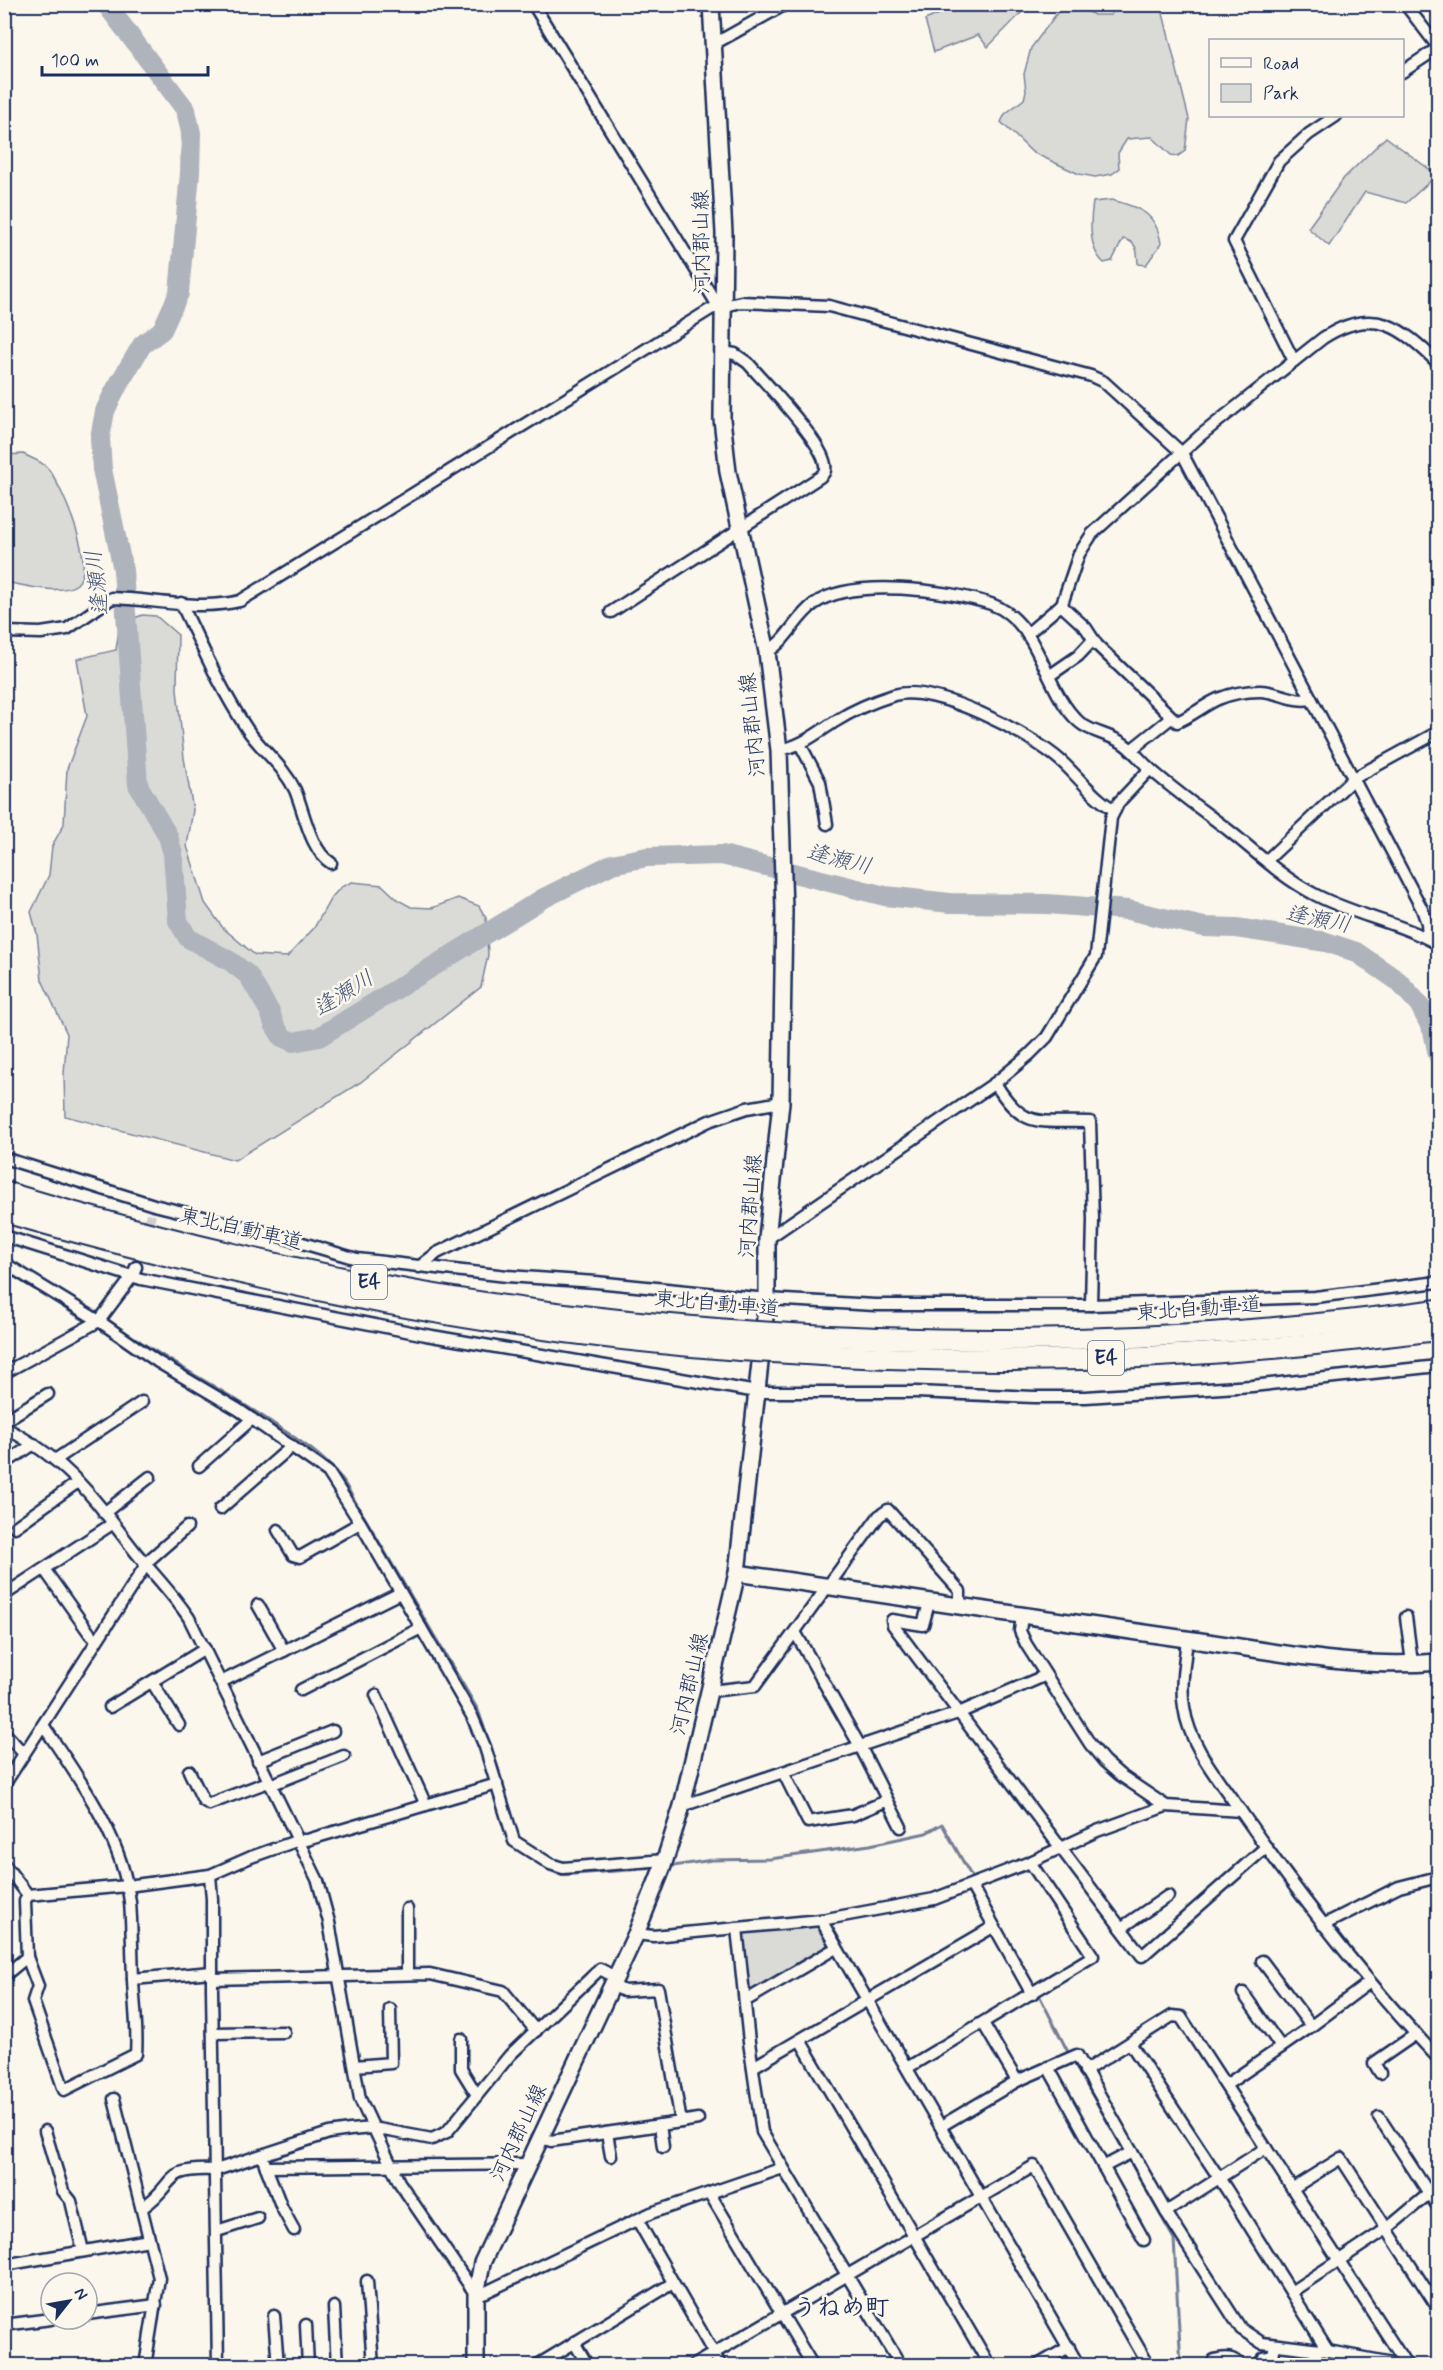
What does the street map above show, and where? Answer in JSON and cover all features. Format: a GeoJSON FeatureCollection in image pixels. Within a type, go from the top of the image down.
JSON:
{"type":"FeatureCollection","features":[{"type":"Feature","properties":{"kind":"highway","name":"東北自動車道"},"geometry":{"type":"LineString","coordinates":[[4,1192],[117,1225],[352,1280],[741,1341]]}},
{"type":"Feature","properties":{"kind":"highway","name":"東北自動車道"},"geometry":{"type":"LineString","coordinates":[[4,1212],[114,1244],[351,1298],[448,1316],[637,1342],[773,1343],[1125,1338],[1438,1317]]}},
{"type":"Feature","properties":{"kind":"main road","name":"河内郡山線"},"geometry":{"type":"LineString","coordinates":[[476,2366],[476,2295],[482,2263],[636,1934],[663,1867],[682,1806],[737,1573],[767,1299],[767,1239],[781,1102],[784,910],[779,750],[766,652],[728,472],[722,419],[721,305],[724,222],[711,4]]}},
{"type":"Feature","properties":{"kind":"main road"},"geometry":{"type":"LineString","coordinates":[[737,1573],[929,1603],[1373,1664],[1438,1662]]}},
{"type":"Feature","properties":{"kind":"street"},"geometry":{"type":"LineString","coordinates":[[533,4],[721,305]]}},
{"type":"Feature","properties":{"kind":"street"},"geometry":{"type":"LineString","coordinates":[[714,44],[786,4]]}},
{"type":"Feature","properties":{"kind":"street"},"geometry":{"type":"LineString","coordinates":[[1404,71],[1438,47],[1405,4]]}},
{"type":"Feature","properties":{"kind":"street"},"geometry":{"type":"LineString","coordinates":[[1294,361],[1234,241],[1280,161],[1309,134],[1334,117]]}},
{"type":"Feature","properties":{"kind":"street"},"geometry":{"type":"LineString","coordinates":[[4,632],[41,633],[68,629],[107,600],[118,598],[191,605],[225,604],[244,598],[504,436],[721,305],[741,302],[829,306],[1098,378],[1182,453],[1422,909],[1426,917],[1428,938]]}},
{"type":"Feature","properties":{"kind":"street"},"geometry":{"type":"LineString","coordinates":[[1027,634],[1061,605],[1079,554],[1092,534],[1201,435],[1337,329],[1361,323],[1395,327],[1438,363]]}},
{"type":"Feature","properties":{"kind":"street"},"geometry":{"type":"LineString","coordinates":[[611,612],[820,477],[824,472],[825,464],[808,434],[748,363],[735,354],[723,352]]}},
{"type":"Feature","properties":{"kind":"street"},"geometry":{"type":"LineString","coordinates":[[766,652],[777,645],[804,613],[817,602],[846,591],[891,586],[991,604],[1011,616],[1027,634],[1062,699],[1081,724],[1118,740],[1150,769],[1300,886],[1329,902],[1428,938],[1438,944]]}},
{"type":"Feature","properties":{"kind":"street"},"geometry":{"type":"LineString","coordinates":[[181,603],[211,666],[244,725],[254,740],[278,763],[287,776],[298,796],[302,814],[318,848],[331,863]]}},
{"type":"Feature","properties":{"kind":"street"},"geometry":{"type":"LineString","coordinates":[[1061,605],[1177,722],[1217,699],[1253,691],[1275,692],[1305,700],[1311,699]]}},
{"type":"Feature","properties":{"kind":"street"},"geometry":{"type":"LineString","coordinates":[[1049,676],[1078,656],[1093,639]]}},
{"type":"Feature","properties":{"kind":"street"},"geometry":{"type":"LineString","coordinates":[[779,750],[800,744],[838,720],[896,695],[913,694],[933,697],[976,709],[1043,747],[1115,810]]}},
{"type":"Feature","properties":{"kind":"street"},"geometry":{"type":"LineString","coordinates":[[1131,750],[1172,718]]}},
{"type":"Feature","properties":{"kind":"street"},"geometry":{"type":"LineString","coordinates":[[1267,860],[1354,778],[1438,732]]}},
{"type":"Feature","properties":{"kind":"street"},"geometry":{"type":"LineString","coordinates":[[800,744],[820,782],[827,824]]}},
{"type":"Feature","properties":{"kind":"street"},"geometry":{"type":"LineString","coordinates":[[767,1239],[995,1083],[1029,1055],[1052,1030],[1096,956],[1108,864],[1109,832],[1115,810],[1119,802],[1150,769]]}},
{"type":"Feature","properties":{"kind":"street"},"geometry":{"type":"LineString","coordinates":[[995,1083],[1007,1103],[1029,1120],[1089,1122],[1093,1220],[1091,1305]]}},
{"type":"Feature","properties":{"kind":"street"},"geometry":{"type":"LineString","coordinates":[[419,1267],[437,1253],[709,1121],[747,1108],[781,1102]]}},
{"type":"Feature","properties":{"kind":"street"},"geometry":{"type":"LineString","coordinates":[[4,1158],[153,1209],[265,1232],[357,1259],[419,1267],[767,1299],[875,1305],[1091,1305],[1315,1297],[1412,1287],[1438,1282]]}},
{"type":"Feature","properties":{"kind":"street"},"geometry":{"type":"LineString","coordinates":[[4,1236],[134,1272],[426,1335],[757,1392],[916,1392],[1034,1397],[1086,1396],[1252,1386],[1438,1366]]}},
{"type":"Feature","properties":{"kind":"street"},"geometry":{"type":"LineString","coordinates":[[4,1263],[99,1321],[158,1362],[252,1419],[328,1472],[472,1716],[485,1747],[514,1841],[550,1864],[563,1868],[663,1867]]}},
{"type":"Feature","properties":{"kind":"street"},"geometry":{"type":"LineString","coordinates":[[4,1373],[99,1321],[134,1272]]}},
{"type":"Feature","properties":{"kind":"street"},"geometry":{"type":"LineString","coordinates":[[4,1421],[48,1394]]}},
{"type":"Feature","properties":{"kind":"street"},"geometry":{"type":"LineString","coordinates":[[55,1460],[142,1402]]}},
{"type":"Feature","properties":{"kind":"street"},"geometry":{"type":"LineString","coordinates":[[199,1466],[252,1419]]}},
{"type":"Feature","properties":{"kind":"street"},"geometry":{"type":"LineString","coordinates":[[4,1427],[34,1444],[78,1482],[173,1595],[189,1618],[318,1881],[329,1922],[360,2099],[391,2165],[417,2210],[455,2261],[476,2295],[651,2213],[783,2168]]}},
{"type":"Feature","properties":{"kind":"street"},"geometry":{"type":"LineString","coordinates":[[4,1464],[34,1444]]}},
{"type":"Feature","properties":{"kind":"street"},"geometry":{"type":"LineString","coordinates":[[220,1509],[292,1446]]}},
{"type":"Feature","properties":{"kind":"street"},"geometry":{"type":"LineString","coordinates":[[104,1513],[150,1477]]}},
{"type":"Feature","properties":{"kind":"street"},"geometry":{"type":"LineString","coordinates":[[15,1527],[78,1482]]}},
{"type":"Feature","properties":{"kind":"street"},"geometry":{"type":"LineString","coordinates":[[710,1691],[755,1686],[879,1516],[888,1510],[960,1591],[960,1606]]}},
{"type":"Feature","properties":{"kind":"street"},"geometry":{"type":"LineString","coordinates":[[278,1530],[293,1555],[300,1557],[360,1523]]}},
{"type":"Feature","properties":{"kind":"street"},"geometry":{"type":"LineString","coordinates":[[4,1595],[112,1524]]}},
{"type":"Feature","properties":{"kind":"street"},"geometry":{"type":"LineString","coordinates":[[5,1782],[146,1564],[187,1527]]}},
{"type":"Feature","properties":{"kind":"street"},"geometry":{"type":"LineString","coordinates":[[44,1569],[96,1640]]}},
{"type":"Feature","properties":{"kind":"street"},"geometry":{"type":"LineString","coordinates":[[221,1682],[400,1593]]}},
{"type":"Feature","properties":{"kind":"street"},"geometry":{"type":"LineString","coordinates":[[929,1603],[923,1625],[892,1620],[893,1625],[1142,1956],[1266,1848]]}},
{"type":"Feature","properties":{"kind":"street"},"geometry":{"type":"LineString","coordinates":[[258,1605],[284,1651]]}},
{"type":"Feature","properties":{"kind":"street"},"geometry":{"type":"LineString","coordinates":[[1022,1616],[1020,1631],[1044,1676],[1090,1744],[1104,1761],[1166,1806]]}},
{"type":"Feature","properties":{"kind":"street"},"geometry":{"type":"LineString","coordinates":[[1406,1617],[1412,1663]]}},
{"type":"Feature","properties":{"kind":"street"},"geometry":{"type":"LineString","coordinates":[[301,1690],[421,1628]]}},
{"type":"Feature","properties":{"kind":"street"},"geometry":{"type":"LineString","coordinates":[[795,1632],[860,1746],[901,1827]]}},
{"type":"Feature","properties":{"kind":"street"},"geometry":{"type":"LineString","coordinates":[[1187,1639],[1184,1707],[1193,1738],[1266,1848],[1323,1925],[1438,2058]]}},
{"type":"Feature","properties":{"kind":"street"},"geometry":{"type":"LineString","coordinates":[[110,1707],[205,1650]]}},
{"type":"Feature","properties":{"kind":"street"},"geometry":{"type":"LineString","coordinates":[[682,1806],[961,1713],[1044,1676]]}},
{"type":"Feature","properties":{"kind":"street"},"geometry":{"type":"LineString","coordinates":[[152,1682],[179,1725]]}},
{"type":"Feature","properties":{"kind":"street"},"geometry":{"type":"LineString","coordinates":[[376,1695],[426,1805]]}},
{"type":"Feature","properties":{"kind":"street"},"geometry":{"type":"LineString","coordinates":[[28,1895],[25,1901],[27,1957],[38,1986],[33,2001],[64,2090],[136,2054],[138,2038],[130,1902],[115,1844],[83,1784],[43,1725]]}},
{"type":"Feature","properties":{"kind":"street"},"geometry":{"type":"LineString","coordinates":[[258,1761],[333,1731]]}},
{"type":"Feature","properties":{"kind":"street"},"geometry":{"type":"LineString","coordinates":[[4,1732],[24,1754]]}},
{"type":"Feature","properties":{"kind":"street"},"geometry":{"type":"LineString","coordinates":[[189,1771],[203,1800],[208,1804],[344,1756]]}},
{"type":"Feature","properties":{"kind":"street"},"geometry":{"type":"LineString","coordinates":[[783,1772],[808,1821],[853,1815],[886,1801]]}},
{"type":"Feature","properties":{"kind":"street"},"geometry":{"type":"LineString","coordinates":[[28,1895],[127,1886],[210,1875],[299,1840],[307,1840],[496,1784]]}},
{"type":"Feature","properties":{"kind":"street"},"geometry":{"type":"LineString","coordinates":[[636,1934],[652,1936],[820,1920],[902,1907],[934,1899],[1029,1862],[1097,1831],[1166,1806],[1241,1811]]}},
{"type":"Feature","properties":{"kind":"street"},"geometry":{"type":"LineString","coordinates":[[907,2068],[1094,1956],[1029,1862]]}},
{"type":"Feature","properties":{"kind":"street"},"geometry":{"type":"LineString","coordinates":[[4,1864],[28,1895]]}},
{"type":"Feature","properties":{"kind":"street"},"geometry":{"type":"LineString","coordinates":[[210,1875],[219,2366]]}},
{"type":"Feature","properties":{"kind":"street"},"geometry":{"type":"LineString","coordinates":[[1323,1925],[1399,1887],[1438,1877]]}},
{"type":"Feature","properties":{"kind":"street"},"geometry":{"type":"LineString","coordinates":[[975,1883],[993,1927],[1032,1994]]}},
{"type":"Feature","properties":{"kind":"street"},"geometry":{"type":"LineString","coordinates":[[1121,1928],[1168,1896]]}},
{"type":"Feature","properties":{"kind":"street"},"geometry":{"type":"LineString","coordinates":[[407,1909],[407,1974]]}},
{"type":"Feature","properties":{"kind":"street"},"geometry":{"type":"LineString","coordinates":[[820,1920],[1079,2366]]}},
{"type":"Feature","properties":{"kind":"street"},"geometry":{"type":"LineString","coordinates":[[753,2067],[993,1927]]}},
{"type":"Feature","properties":{"kind":"street"},"geometry":{"type":"LineString","coordinates":[[737,1928],[760,2126],[901,2366]]}},
{"type":"Feature","properties":{"kind":"street"},"geometry":{"type":"LineString","coordinates":[[745,2001],[836,1948]]}},
{"type":"Feature","properties":{"kind":"street"},"geometry":{"type":"LineString","coordinates":[[4,1976],[27,1957]]}},
{"type":"Feature","properties":{"kind":"street"},"geometry":{"type":"LineString","coordinates":[[1263,1961],[1311,2025]]}},
{"type":"Feature","properties":{"kind":"street"},"geometry":{"type":"LineString","coordinates":[[264,2161],[329,2133],[374,2128],[432,2139],[447,2132],[510,2055],[600,1969],[624,1991],[658,1989],[681,2122]]}},
{"type":"Feature","properties":{"kind":"street"},"geometry":{"type":"LineString","coordinates":[[133,1979],[212,1975],[430,1974],[503,1991],[536,2031]]}},
{"type":"Feature","properties":{"kind":"street"},"geometry":{"type":"LineString","coordinates":[[1226,2085],[1370,1982]]}},
{"type":"Feature","properties":{"kind":"street"},"geometry":{"type":"LineString","coordinates":[[1243,1993],[1281,2047]]}},
{"type":"Feature","properties":{"kind":"street"},"geometry":{"type":"LineString","coordinates":[[355,2066],[392,2063],[390,2009]]}},
{"type":"Feature","properties":{"kind":"street"},"geometry":{"type":"LineString","coordinates":[[1085,2071],[1172,2016],[1181,2017],[1408,2365]]}},
{"type":"Feature","properties":{"kind":"street"},"geometry":{"type":"LineString","coordinates":[[983,2023],[1017,2081]]}},
{"type":"Feature","properties":{"kind":"street"},"geometry":{"type":"LineString","coordinates":[[213,2033],[284,2032]]}},
{"type":"Feature","properties":{"kind":"street"},"geometry":{"type":"LineString","coordinates":[[1380,2073],[1374,2063],[1416,2034]]}},
{"type":"Feature","properties":{"kind":"street"},"geometry":{"type":"LineString","coordinates":[[461,2039],[462,2072],[477,2095]]}},
{"type":"Feature","properties":{"kind":"street"},"geometry":{"type":"LineString","coordinates":[[800,2040],[990,2366]]}},
{"type":"Feature","properties":{"kind":"street"},"geometry":{"type":"LineString","coordinates":[[1130,2043],[1328,2351]]}},
{"type":"Feature","properties":{"kind":"street"},"geometry":{"type":"LineString","coordinates":[[941,2126],[1017,2081],[1077,2055],[1166,2212],[1241,2329],[1262,2343],[1328,2351],[1355,2361],[1408,2365]]}},
{"type":"Feature","properties":{"kind":"street"},"geometry":{"type":"LineString","coordinates":[[1048,2067],[1144,2240]]}},
{"type":"Feature","properties":{"kind":"street"},"geometry":{"type":"LineString","coordinates":[[114,2099],[159,2278],[145,2366]]}},
{"type":"Feature","properties":{"kind":"street"},"geometry":{"type":"LineString","coordinates":[[1379,2117],[1434,2190],[1438,2206]]}},
{"type":"Feature","properties":{"kind":"street"},"geometry":{"type":"LineString","coordinates":[[540,2137],[551,2141],[698,2119]]}},
{"type":"Feature","properties":{"kind":"street"},"geometry":{"type":"LineString","coordinates":[[660,2125],[663,2147]]}},
{"type":"Feature","properties":{"kind":"street"},"geometry":{"type":"LineString","coordinates":[[45,2131],[63,2191],[71,2201],[83,2252]]}},
{"type":"Feature","properties":{"kind":"street"},"geometry":{"type":"LineString","coordinates":[[607,2133],[611,2156]]}},
{"type":"Feature","properties":{"kind":"street"},"geometry":{"type":"LineString","coordinates":[[1166,2212],[1266,2148]]}},
{"type":"Feature","properties":{"kind":"street"},"geometry":{"type":"LineString","coordinates":[[1103,2167],[1131,2152]]}},
{"type":"Feature","properties":{"kind":"street"},"geometry":{"type":"LineString","coordinates":[[1293,2187],[1341,2158],[1437,2304]]}},
{"type":"Feature","properties":{"kind":"street"},"geometry":{"type":"LineString","coordinates":[[264,2161],[282,2208],[294,2230]]}},
{"type":"Feature","properties":{"kind":"street"},"geometry":{"type":"LineString","coordinates":[[142,2208],[153,2200],[176,2173],[197,2169],[216,2170],[264,2161],[391,2165],[528,2164]]}},
{"type":"Feature","properties":{"kind":"street"},"geometry":{"type":"LineString","coordinates":[[692,2366],[1034,2166],[1149,2366]]}},
{"type":"Feature","properties":{"kind":"street"},"geometry":{"type":"LineString","coordinates":[[1291,2292],[1388,2228],[1434,2190]]}},
{"type":"Feature","properties":{"kind":"street"},"geometry":{"type":"LineString","coordinates":[[710,2194],[813,2366]]}},
{"type":"Feature","properties":{"kind":"street"},"geometry":{"type":"LineString","coordinates":[[217,2231],[258,2218]]}},
{"type":"Feature","properties":{"kind":"street"},"geometry":{"type":"LineString","coordinates":[[638,2221],[721,2366]]}},
{"type":"Feature","properties":{"kind":"street"},"geometry":{"type":"LineString","coordinates":[[4,2265],[149,2240]]}},
{"type":"Feature","properties":{"kind":"street"},"geometry":{"type":"LineString","coordinates":[[367,2282],[373,2366]]}},
{"type":"Feature","properties":{"kind":"street"},"geometry":{"type":"LineString","coordinates":[[536,2366],[674,2283]]}},
{"type":"Feature","properties":{"kind":"street"},"geometry":{"type":"LineString","coordinates":[[99,2312],[156,2305]]}},
{"type":"Feature","properties":{"kind":"street"},"geometry":{"type":"LineString","coordinates":[[334,2307],[337,2366]]}},
{"type":"Feature","properties":{"kind":"street"},"geometry":{"type":"LineString","coordinates":[[274,2316],[278,2366]]}},
{"type":"Feature","properties":{"kind":"street"},"geometry":{"type":"LineString","coordinates":[[4,2325],[39,2321]]}},
{"type":"Feature","properties":{"kind":"street"},"geometry":{"type":"LineString","coordinates":[[306,2325],[308,2366]]}},
{"type":"Feature","properties":{"kind":"street"},"geometry":{"type":"LineString","coordinates":[[574,2342],[588,2366]]}},
{"type":"Feature","properties":{"kind":"street"},"geometry":{"type":"LineString","coordinates":[[1257,2366],[1264,2358],[1273,2356],[1275,2345]]}},
{"type":"Feature","properties":{"kind":"street"},"geometry":{"type":"LineString","coordinates":[[1036,2366],[1069,2347]]}},
{"type":"Feature","properties":{"kind":"street"},"geometry":{"type":"LineString","coordinates":[[1314,2366],[1316,2350]]}},
{"type":"Feature","properties":{"kind":"street"},"geometry":{"type":"LineString","coordinates":[[1215,2366],[1214,2360],[1227,2357],[1236,2360],[1242,2366]]}},
{"type":"Feature","properties":{"kind":"green space"},"geometry":{"type":"Polygon","coordinates":[[[961,5],[1024,5],[1026,8],[988,47],[978,35],[934,52],[925,20],[961,5]]]}},
{"type":"Feature","properties":{"kind":"green space"},"geometry":{"type":"Polygon","coordinates":[[[1063,5],[1077,5],[1094,15],[1111,15],[1112,5],[1161,5],[1189,119],[1185,151],[1178,156],[1171,155],[1152,137],[1127,139],[1118,153],[1119,169],[1112,174],[1095,177],[1079,174],[1032,152],[1001,122],[1005,114],[1024,99],[1026,91],[1024,74],[1031,48],[1063,5]]]}},
{"type":"Feature","properties":{"kind":"green space"},"geometry":{"type":"Polygon","coordinates":[[[1386,137],[1437,175],[1406,203],[1365,192],[1329,246],[1308,228],[1344,178],[1386,137]]]}},
{"type":"Feature","properties":{"kind":"green space"},"geometry":{"type":"Polygon","coordinates":[[[1112,200],[1130,205],[1145,213],[1155,225],[1161,244],[1146,265],[1138,264],[1136,248],[1128,240],[1123,239],[1112,261],[1104,263],[1095,250],[1091,234],[1093,202],[1112,200]]]}},
{"type":"Feature","properties":{"kind":"green space"},"geometry":{"type":"Polygon","coordinates":[[[23,454],[48,468],[70,511],[81,546],[83,562],[82,575],[77,584],[71,587],[42,589],[5,582],[5,455],[23,454]]]}},
{"type":"Feature","properties":{"kind":"green space"},"geometry":{"type":"Polygon","coordinates":[[[142,615],[156,616],[178,635],[177,689],[184,758],[193,810],[187,846],[205,903],[223,928],[255,955],[287,957],[314,928],[331,898],[341,887],[352,882],[382,885],[398,900],[411,907],[432,908],[458,898],[479,906],[486,918],[488,955],[481,987],[361,1082],[235,1160],[65,1116],[64,1074],[67,1034],[42,980],[37,934],[31,912],[49,875],[52,846],[64,824],[67,769],[87,716],[77,659],[116,650],[120,626],[142,615]]]}},
{"type":"Feature","properties":{"kind":"green space"},"geometry":{"type":"Polygon","coordinates":[[[815,1924],[827,1943],[826,1950],[755,1992],[748,1989],[742,1937],[747,1931],[815,1924]]]}},
{"type":"Feature","properties":{"kind":"waterway","name":"逢瀬川"},"geometry":{"type":"LineString","coordinates":[[106,4],[186,110],[191,133],[190,173],[179,293],[162,330],[142,345],[114,392],[105,411],[100,438],[102,469],[123,570],[138,785],[168,836],[173,854],[178,921],[188,938],[230,961],[248,975],[282,1037],[293,1042],[319,1037],[542,899],[612,864],[647,857],[722,855],[885,896],[950,903],[1047,904],[1128,910],[1204,927],[1236,928],[1326,942],[1356,952],[1398,981],[1419,1004],[1433,1031],[1438,1055]]}},
{"type":"Feature","properties":{"kind":"waterway"},"geometry":{"type":"LineString","coordinates":[[4,1270],[87,1322]]}},
{"type":"Feature","properties":{"kind":"waterway"},"geometry":{"type":"LineString","coordinates":[[130,1335],[300,1441],[318,1454],[342,1479],[478,1710],[499,1771]]}},
{"type":"Feature","properties":{"kind":"waterway"},"geometry":{"type":"LineString","coordinates":[[667,1867],[712,1860],[770,1859],[870,1845],[926,1833],[942,1824],[974,1881]]}},
{"type":"Feature","properties":{"kind":"waterway"},"geometry":{"type":"LineString","coordinates":[[512,1845],[536,1861]]}},
{"type":"Feature","properties":{"kind":"waterway"},"geometry":{"type":"LineString","coordinates":[[549,1869],[560,1875],[658,1868]]}},
{"type":"Feature","properties":{"kind":"waterway"},"geometry":{"type":"LineString","coordinates":[[1038,1993],[1069,2054],[1174,2239],[1181,2366]]}},
{"type":"Feature","properties":{"kind":"tunnel"},"geometry":{"type":"LineString","coordinates":[[136,1267],[151,1214]]}},
{"type":"Feature","properties":{"kind":"district","name":"うねめ町"},"geometry":{"type":"Point","coordinates":[841,2308]}}]}
